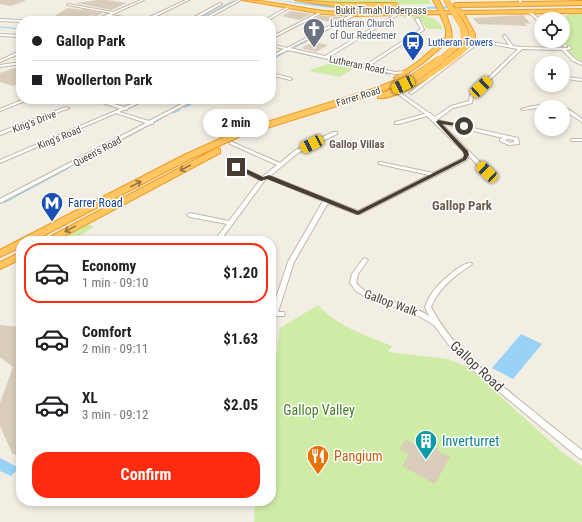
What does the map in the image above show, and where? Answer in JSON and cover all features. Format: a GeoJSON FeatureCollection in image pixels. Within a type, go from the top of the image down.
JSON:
{"type":"FeatureCollection","features":[{"type":"Feature","properties":{"kind":"highway"},"geometry":{"type":"LineString","coordinates":[[245,0],[323,12],[355,14],[419,12],[449,8],[476,13],[532,13],[582,10]]}},
{"type":"Feature","properties":{"kind":"highway","name":"Bukit Timah Underpass"},"geometry":{"type":"LineString","coordinates":[[253,0],[318,9],[354,11],[582,10]]}},
{"type":"Feature","properties":{"kind":"highway"},"geometry":{"type":"LineString","coordinates":[[298,0],[346,5],[400,5]]}},
{"type":"Feature","properties":{"kind":"highway"},"geometry":{"type":"LineString","coordinates":[[436,0],[449,8]]}},
{"type":"Feature","properties":{"kind":"highway"},"geometry":{"type":"LineString","coordinates":[[440,0],[467,22]]}},
{"type":"Feature","properties":{"kind":"highway"},"geometry":{"type":"LineString","coordinates":[[350,104],[381,96],[449,38],[450,33],[446,23],[449,8],[446,0]]}},
{"type":"Feature","properties":{"kind":"highway"},"geometry":{"type":"LineString","coordinates":[[481,0],[582,2]]}},
{"type":"Feature","properties":{"kind":"highway"},"geometry":{"type":"LineString","coordinates":[[430,5],[582,2]]}},
{"type":"Feature","properties":{"kind":"highway","name":"Farrer Road"},"geometry":{"type":"LineString","coordinates":[[35,236],[225,140],[288,117],[361,96],[434,65],[464,38],[463,27],[449,8]]}},
{"type":"Feature","properties":{"kind":"highway"},"geometry":{"type":"LineString","coordinates":[[419,12],[446,23],[467,22]]}},
{"type":"Feature","properties":{"kind":"highway"},"geometry":{"type":"LineString","coordinates":[[402,79],[435,72],[472,40],[472,31],[467,22],[466,15],[476,13]]}},
{"type":"Feature","properties":{"kind":"highway","name":"Farrer Road"},"geometry":{"type":"LineString","coordinates":[[56,236],[232,143],[275,126],[350,104],[402,79]]}},
{"type":"Feature","properties":{"kind":"highway"},"geometry":{"type":"LineString","coordinates":[[0,254],[16,246]]}},
{"type":"Feature","properties":{"kind":"highway"},"geometry":{"type":"LineString","coordinates":[[0,266],[16,258]]}},
{"type":"Feature","properties":{"kind":"street"},"geometry":{"type":"LineString","coordinates":[[107,15],[143,0]]}},
{"type":"Feature","properties":{"kind":"street"},"geometry":{"type":"LineString","coordinates":[[154,16],[188,0]]}},
{"type":"Feature","properties":{"kind":"street"},"geometry":{"type":"LineString","coordinates":[[210,16],[240,0]]}},
{"type":"Feature","properties":{"kind":"street"},"geometry":{"type":"LineString","coordinates":[[198,16],[221,4]]}},
{"type":"Feature","properties":{"kind":"street"},"geometry":{"type":"LineString","coordinates":[[68,5],[114,12]]}},
{"type":"Feature","properties":{"kind":"street"},"geometry":{"type":"LineString","coordinates":[[273,16],[290,7]]}},
{"type":"Feature","properties":{"kind":"street"},"geometry":{"type":"LineString","coordinates":[[276,36],[323,12]]}},
{"type":"Feature","properties":{"kind":"street"},"geometry":{"type":"LineString","coordinates":[[326,57],[400,13]]}},
{"type":"Feature","properties":{"kind":"street"},"geometry":{"type":"LineString","coordinates":[[276,54],[355,14]]}},
{"type":"Feature","properties":{"kind":"street"},"geometry":{"type":"LineString","coordinates":[[107,15],[113,16]]}},
{"type":"Feature","properties":{"kind":"street"},"geometry":{"type":"LineString","coordinates":[[367,66],[423,29],[417,19]]}},
{"type":"Feature","properties":{"kind":"street"},"geometry":{"type":"LineString","coordinates":[[0,20],[16,21]]}},
{"type":"Feature","properties":{"kind":"street"},"geometry":{"type":"LineString","coordinates":[[0,35],[16,36]]}},
{"type":"Feature","properties":{"kind":"street"},"geometry":{"type":"LineString","coordinates":[[0,39],[5,36]]}},
{"type":"Feature","properties":{"kind":"street"},"geometry":{"type":"LineString","coordinates":[[505,36],[512,47]]}},
{"type":"Feature","properties":{"kind":"street"},"geometry":{"type":"LineString","coordinates":[[472,40],[512,47],[534,48]]}},
{"type":"Feature","properties":{"kind":"street"},"geometry":{"type":"LineString","coordinates":[[411,93],[480,41]]}},
{"type":"Feature","properties":{"kind":"street","name":"Lutheran Road"},"geometry":{"type":"LineString","coordinates":[[276,46],[367,66],[402,79]]}},
{"type":"Feature","properties":{"kind":"street"},"geometry":{"type":"LineString","coordinates":[[436,120],[452,107],[471,102],[471,96],[521,48]]}},
{"type":"Feature","properties":{"kind":"street"},"geometry":{"type":"LineString","coordinates":[[561,48],[574,60],[582,64]]}},
{"type":"Feature","properties":{"kind":"street"},"geometry":{"type":"LineString","coordinates":[[0,62],[16,54]]}},
{"type":"Feature","properties":{"kind":"street"},"geometry":{"type":"LineString","coordinates":[[0,66],[16,64]]}},
{"type":"Feature","properties":{"kind":"street"},"geometry":{"type":"LineString","coordinates":[[276,75],[290,79]]}},
{"type":"Feature","properties":{"kind":"street"},"geometry":{"type":"LineString","coordinates":[[570,78],[582,80]]}},
{"type":"Feature","properties":{"kind":"street"},"geometry":{"type":"LineString","coordinates":[[402,79],[400,94],[436,120],[491,176]]}},
{"type":"Feature","properties":{"kind":"street"},"geometry":{"type":"LineString","coordinates":[[381,96],[405,98]]}},
{"type":"Feature","properties":{"kind":"street","name":"King's Drive"},"geometry":{"type":"LineString","coordinates":[[0,110],[16,104]]}},
{"type":"Feature","properties":{"kind":"street"},"geometry":{"type":"LineString","coordinates":[[110,104],[126,109]]}},
{"type":"Feature","properties":{"kind":"street","name":"King's Road"},"geometry":{"type":"LineString","coordinates":[[0,162],[118,113],[136,104]]}},
{"type":"Feature","properties":{"kind":"street","name":"Queen's Road"},"geometry":{"type":"LineString","coordinates":[[0,201],[185,104]]}},
{"type":"Feature","properties":{"kind":"street"},"geometry":{"type":"LineString","coordinates":[[523,109],[546,104],[555,105],[567,108],[582,120]]}},
{"type":"Feature","properties":{"kind":"street","name":"King's Drive"},"geometry":{"type":"LineString","coordinates":[[0,134],[67,108]]}},
{"type":"Feature","properties":{"kind":"street"},"geometry":{"type":"LineString","coordinates":[[118,113],[151,123]]}},
{"type":"Feature","properties":{"kind":"street"},"geometry":{"type":"LineString","coordinates":[[397,122],[429,114]]}},
{"type":"Feature","properties":{"kind":"street"},"geometry":{"type":"LineString","coordinates":[[436,120],[496,134],[517,141],[516,143],[505,143],[500,136],[496,134]]}},
{"type":"Feature","properties":{"kind":"street"},"geometry":{"type":"LineString","coordinates":[[221,236],[265,178],[301,150],[334,133]]}},
{"type":"Feature","properties":{"kind":"street"},"geometry":{"type":"LineString","coordinates":[[502,139],[511,138]]}},
{"type":"Feature","properties":{"kind":"street"},"geometry":{"type":"LineString","coordinates":[[573,140],[582,140]]}},
{"type":"Feature","properties":{"kind":"street"},"geometry":{"type":"LineString","coordinates":[[232,143],[280,165]]}},
{"type":"Feature","properties":{"kind":"street"},"geometry":{"type":"LineString","coordinates":[[236,167],[358,213],[465,159],[467,155],[465,151]]}},
{"type":"Feature","properties":{"kind":"street"},"geometry":{"type":"LineString","coordinates":[[381,163],[434,175]]}},
{"type":"Feature","properties":{"kind":"street"},"geometry":{"type":"LineString","coordinates":[[276,308],[291,262],[326,201]]}},
{"type":"Feature","properties":{"kind":"street"},"geometry":{"type":"LineString","coordinates":[[190,215],[231,223]]}},
{"type":"Feature","properties":{"kind":"street","name":"Gallop Walk"},"geometry":{"type":"LineString","coordinates":[[365,260],[353,278],[353,283],[358,291],[370,298],[412,309],[435,323]]}},
{"type":"Feature","properties":{"kind":"street","name":"Gallop Road"},"geometry":{"type":"LineString","coordinates":[[469,264],[448,279],[430,302],[428,308],[435,323],[462,356],[491,382],[582,455]]}},
{"type":"Feature","properties":{"kind":"street"},"geometry":{"type":"LineString","coordinates":[[276,314],[282,314]]}},
{"type":"Feature","properties":{"kind":"green space"},"geometry":{"type":"Polygon","coordinates":[[[429,0],[431,4],[358,5],[313,1],[429,0]]]}},
{"type":"Feature","properties":{"kind":"green space"},"geometry":{"type":"Polygon","coordinates":[[[570,14],[582,14],[582,62],[567,52],[572,49],[572,47],[570,46],[570,14]]]}},
{"type":"Feature","properties":{"kind":"green space"},"geometry":{"type":"Polygon","coordinates":[[[406,15],[427,16],[436,20],[443,29],[427,29],[419,18],[403,17],[406,15]]]}},
{"type":"Feature","properties":{"kind":"green space"},"geometry":{"type":"Polygon","coordinates":[[[331,62],[353,69],[340,77],[309,71],[325,65],[331,62]]]}},
{"type":"Feature","properties":{"kind":"green space"},"geometry":{"type":"Polygon","coordinates":[[[88,224],[94,227],[79,236],[67,236],[88,224]]]}},
{"type":"Feature","properties":{"kind":"green space","name":"Gallop Valley"},"geometry":{"type":"Polygon","coordinates":[[[318,305],[334,319],[352,330],[392,346],[388,352],[448,359],[468,367],[562,452],[582,466],[582,522],[254,522],[255,506],[276,506],[276,356],[280,328],[318,305]]]}},
{"type":"Feature","properties":{"kind":"water"},"geometry":{"type":"Polygon","coordinates":[[[521,334],[542,344],[513,379],[492,368],[521,334]]]}},
{"type":"Feature","properties":{"kind":"water"},"geometry":{"type":"Polygon","coordinates":[[[0,458],[16,466],[16,471],[11,476],[0,471],[0,458]]]}},
{"type":"Feature","properties":{"kind":"building"},"geometry":{"type":"Polygon","coordinates":[[[0,0],[25,1],[11,6],[0,4],[0,0]]]}},
{"type":"Feature","properties":{"kind":"building"},"geometry":{"type":"Polygon","coordinates":[[[98,0],[127,3],[111,10],[76,3],[98,0]]]}},
{"type":"Feature","properties":{"kind":"building"},"geometry":{"type":"Polygon","coordinates":[[[67,8],[103,13],[96,16],[55,16],[67,8]]]}},
{"type":"Feature","properties":{"kind":"building"},"geometry":{"type":"Polygon","coordinates":[[[291,11],[312,14],[299,20],[282,16],[291,11]]]}},
{"type":"Feature","properties":{"kind":"building"},"geometry":{"type":"Polygon","coordinates":[[[321,15],[343,17],[333,22],[314,19],[321,15]]]}},
{"type":"Feature","properties":{"kind":"building"},"geometry":{"type":"Polygon","coordinates":[[[523,15],[531,24],[525,23],[527,26],[478,24],[473,18],[523,15]]]}},
{"type":"Feature","properties":{"kind":"building"},"geometry":{"type":"Polygon","coordinates":[[[313,42],[328,45],[316,52],[301,48],[313,42]]]}},
{"type":"Feature","properties":{"kind":"building"},"geometry":{"type":"Polygon","coordinates":[[[16,67],[16,85],[13,86],[0,82],[0,73],[16,67]]]}},
{"type":"Feature","properties":{"kind":"building"},"geometry":{"type":"Polygon","coordinates":[[[247,109],[263,112],[252,122],[236,118],[247,109]]]}},
{"type":"Feature","properties":{"kind":"building"},"geometry":{"type":"Polygon","coordinates":[[[0,325],[16,327],[16,455],[12,453],[0,426],[0,403],[13,367],[0,357],[0,325]]]}},
{"type":"Feature","properties":{"kind":"building","name":"Inverturret"},"geometry":{"type":"Polygon","coordinates":[[[406,439],[414,444],[417,440],[426,445],[431,444],[438,448],[438,451],[450,457],[435,484],[402,466],[409,454],[399,449],[406,439]]]}},
{"type":"Feature","properties":{"kind":"waterway"},"geometry":{"type":"LineString","coordinates":[[276,0],[359,9],[582,5]]}},
{"type":"Feature","properties":{"kind":"waterway"},"geometry":{"type":"LineString","coordinates":[[204,16],[233,1]]}},
{"type":"Feature","properties":{"kind":"waterway"},"geometry":{"type":"LineString","coordinates":[[0,27],[16,29]]}},
{"type":"Feature","properties":{"kind":"waterway"},"geometry":{"type":"LineString","coordinates":[[320,34],[326,31]]}},
{"type":"Feature","properties":{"kind":"waterway"},"geometry":{"type":"LineString","coordinates":[[294,48],[317,36]]}},
{"type":"Feature","properties":{"kind":"waterway"},"geometry":{"type":"LineString","coordinates":[[276,57],[288,51]]}},
{"type":"Feature","properties":{"kind":"waterway"},"geometry":{"type":"LineString","coordinates":[[295,52],[320,58]]}},
{"type":"Feature","properties":{"kind":"waterway"},"geometry":{"type":"LineString","coordinates":[[326,59],[335,61]]}},
{"type":"Feature","properties":{"kind":"waterway"},"geometry":{"type":"LineString","coordinates":[[335,61],[359,67]]}},
{"type":"Feature","properties":{"kind":"waterway"},"geometry":{"type":"LineString","coordinates":[[362,67],[388,74]]}},
{"type":"Feature","properties":{"kind":"waterway"},"geometry":{"type":"LineString","coordinates":[[185,107],[191,104]]}},
{"type":"Feature","properties":{"kind":"waterway"},"geometry":{"type":"LineString","coordinates":[[173,113],[179,110]]}},
{"type":"Feature","properties":{"kind":"waterway"},"geometry":{"type":"LineString","coordinates":[[140,130],[167,115]]}},
{"type":"Feature","properties":{"kind":"waterway"},"geometry":{"type":"LineString","coordinates":[[109,146],[138,131]]}},
{"type":"Feature","properties":{"kind":"waterway"},"geometry":{"type":"LineString","coordinates":[[78,163],[107,147]]}},
{"type":"Feature","properties":{"kind":"waterway"},"geometry":{"type":"LineString","coordinates":[[5,202],[68,168]]}},
{"type":"Feature","properties":{"kind":"place","name":"Lutheran Church of Our Redeemer"},"geometry":{"type":"Point","coordinates":[314,48]}},
{"type":"Feature","properties":{"kind":"place","name":"Lutheran Towers"},"geometry":{"type":"Point","coordinates":[413,62]}},
{"type":"Feature","properties":{"kind":"place","name":"Farrer Road"},"geometry":{"type":"Point","coordinates":[52,222]}},
{"type":"Feature","properties":{"kind":"place","name":"Inverturret"},"geometry":{"type":"Point","coordinates":[426,460]}},
{"type":"Feature","properties":{"kind":"place","name":"Pangium"},"geometry":{"type":"Point","coordinates":[318,476]}},
{"type":"Feature","properties":{"kind":"district","name":"Gallop Villas"},"geometry":{"type":"Point","coordinates":[357,144]}},
{"type":"Feature","properties":{"kind":"district","name":"Gallop Park"},"geometry":{"type":"Point","coordinates":[462,205]}},
{"type":"Feature","properties":{"kind":"route"},"geometry":{"type":"LineString","coordinates":[[236,167],[263,179],[267,176],[356,213],[360,213],[465,159],[467,155],[465,151],[438,121],[464,126]]}}]}
